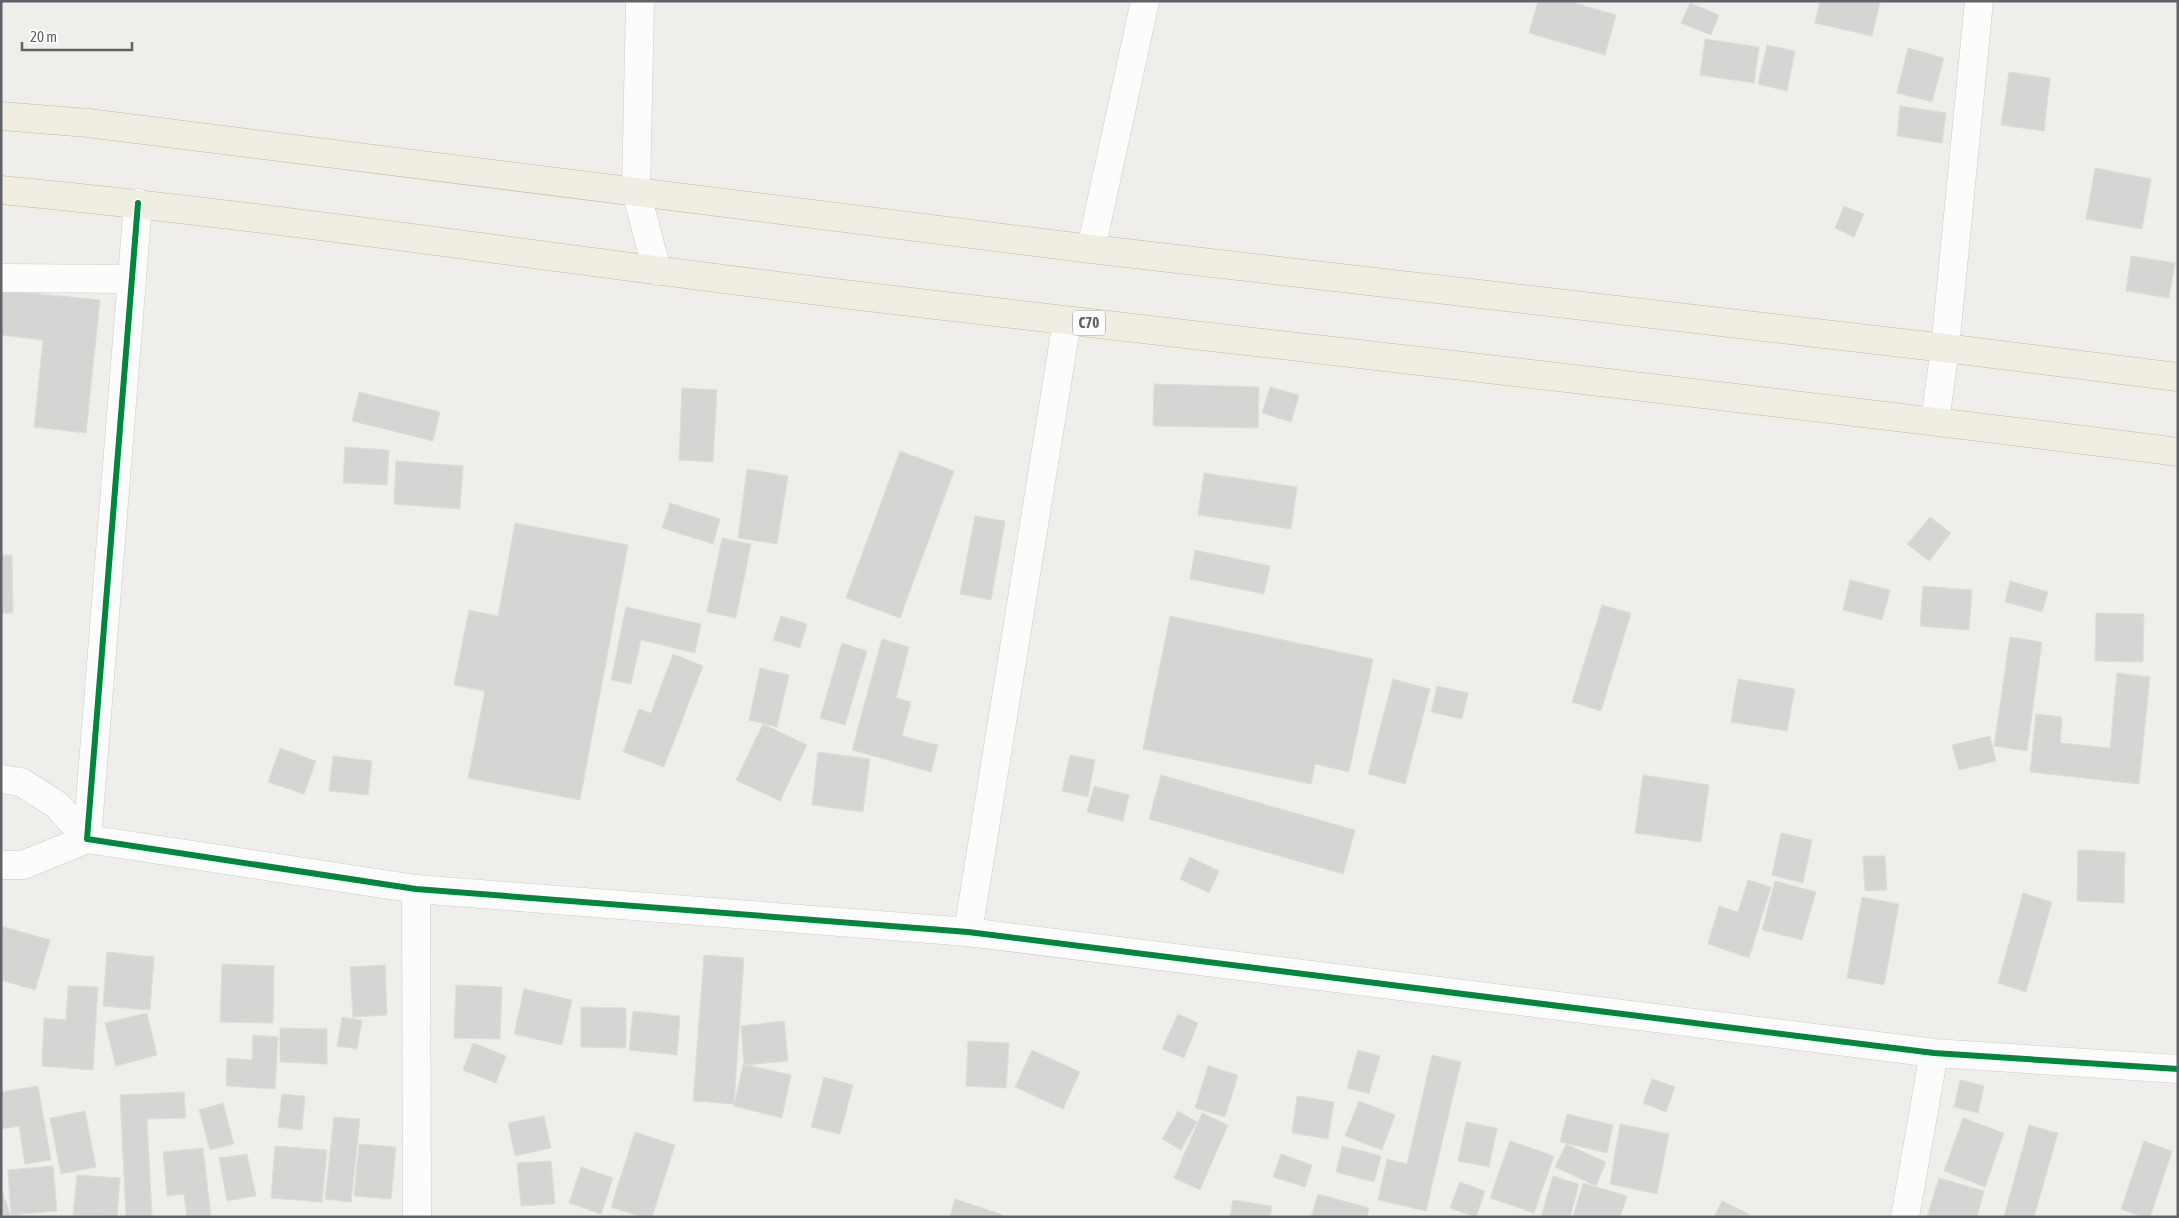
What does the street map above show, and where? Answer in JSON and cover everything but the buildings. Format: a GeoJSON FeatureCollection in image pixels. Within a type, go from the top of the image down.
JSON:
{"type":"FeatureCollection","features":[{"type":"Feature","properties":{"kind":"highway"},"geometry":{"type":"LineString","coordinates":[[1,116],[88,123],[1091,249],[1945,348],[2178,377]]}},
{"type":"Feature","properties":{"kind":"highway","name":"C70"},"geometry":{"type":"LineString","coordinates":[[1,190],[138,203],[657,271],[1067,321],[1935,421],[2178,452]]}},
{"type":"Feature","properties":{"kind":"street"},"geometry":{"type":"LineString","coordinates":[[640,1],[636,191],[657,271]]}},
{"type":"Feature","properties":{"kind":"street"},"geometry":{"type":"LineString","coordinates":[[1091,249],[1145,1]]}},
{"type":"Feature","properties":{"kind":"street"},"geometry":{"type":"LineString","coordinates":[[1935,421],[1945,348],[1979,1]]}},
{"type":"Feature","properties":{"kind":"street"},"geometry":{"type":"LineString","coordinates":[[87,839],[138,203]]}},
{"type":"Feature","properties":{"kind":"street"},"geometry":{"type":"LineString","coordinates":[[1,278],[132,279]]}},
{"type":"Feature","properties":{"kind":"street"},"geometry":{"type":"LineString","coordinates":[[968,932],[1067,321]]}},
{"type":"Feature","properties":{"kind":"street"},"geometry":{"type":"LineString","coordinates":[[1,779],[21,782],[57,806],[87,839]]}},
{"type":"Feature","properties":{"kind":"street"},"geometry":{"type":"LineString","coordinates":[[1,865],[23,865],[87,839],[416,889],[968,932],[1934,1053],[2178,1068]]}},
{"type":"Feature","properties":{"kind":"street"},"geometry":{"type":"LineString","coordinates":[[416,889],[416,1217]]}},
{"type":"Feature","properties":{"kind":"street"},"geometry":{"type":"LineString","coordinates":[[1905,1217],[1934,1053]]}},
{"type":"Feature","properties":{"kind":"cycle path"},"geometry":{"type":"LineString","coordinates":[[138,203],[87,839],[416,889],[968,932],[1934,1053],[2178,1069]]}}]}
